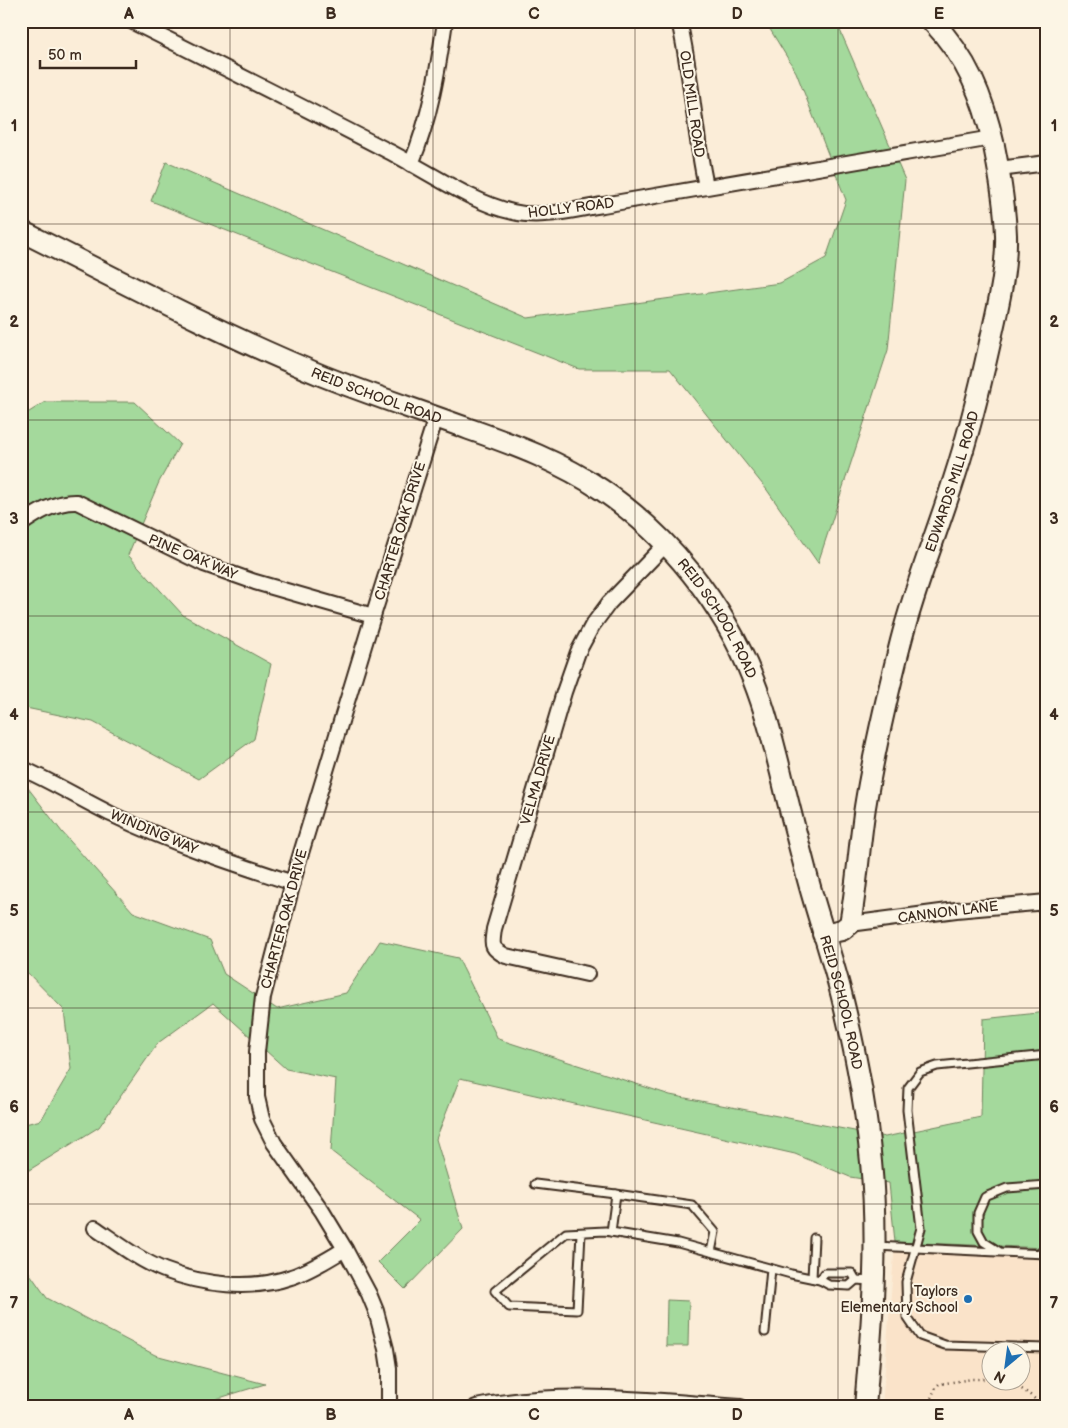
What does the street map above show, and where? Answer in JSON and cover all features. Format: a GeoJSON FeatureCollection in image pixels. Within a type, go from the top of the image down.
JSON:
{"type":"FeatureCollection","features":[{"type":"Feature","properties":{"kind":"street","name":"HOLLY ROAD"},"geometry":{"type":"LineString","coordinates":[[131,21],[467,194],[503,209],[526,214],[540,214],[603,205],[992,138]]}},
{"type":"Feature","properties":{"kind":"street"},"geometry":{"type":"LineString","coordinates":[[411,164],[422,137],[428,113],[445,21]]}},
{"type":"Feature","properties":{"kind":"street","name":"OLD MILL ROAD"},"geometry":{"type":"LineString","coordinates":[[678,21],[682,36],[700,160],[706,186]]}},
{"type":"Feature","properties":{"kind":"street","name":"EDWARDS MILL ROAD"},"geometry":{"type":"LineString","coordinates":[[850,924],[865,809],[889,688],[914,597],[967,438],[999,302],[1004,268],[1006,237],[1004,206],[999,169],[981,97],[974,80],[956,49],[932,21]]}},
{"type":"Feature","properties":{"kind":"street"},"geometry":{"type":"LineString","coordinates":[[999,169],[1047,164]]}},
{"type":"Feature","properties":{"kind":"street","name":"REID SCHOOL ROAD"},"geometry":{"type":"LineString","coordinates":[[21,231],[256,348],[327,377],[522,448],[573,472],[625,507],[666,545],[686,567],[715,607],[735,641],[753,679],[769,726],[823,934],[843,999],[862,1092],[871,1162],[874,1216],[874,1246],[865,1280],[865,1407]]}},
{"type":"Feature","properties":{"kind":"street","name":"CHARTER OAK DRIVE"},"geometry":{"type":"LineString","coordinates":[[390,1407],[389,1368],[382,1331],[369,1294],[322,1211],[270,1136],[262,1119],[257,1097],[257,1052],[263,997],[293,883],[373,616],[436,417]]}},
{"type":"Feature","properties":{"kind":"street","name":"PINE OAK WAY"},"geometry":{"type":"LineString","coordinates":[[21,524],[53,506],[77,502],[204,564],[255,582],[373,616]]}},
{"type":"Feature","properties":{"kind":"street","name":"VELMA DRIVE"},"geometry":{"type":"LineString","coordinates":[[587,974],[506,956],[496,951],[493,947],[494,929],[564,692],[578,652],[592,626],[609,603],[666,545]]}},
{"type":"Feature","properties":{"kind":"street","name":"WINDING WAY"},"geometry":{"type":"LineString","coordinates":[[21,768],[162,837],[217,858],[293,883]]}},
{"type":"Feature","properties":{"kind":"street","name":"CANNON LANE"},"geometry":{"type":"LineString","coordinates":[[850,924],[956,910],[1047,902]]}},
{"type":"Feature","properties":{"kind":"street"},"geometry":{"type":"LineString","coordinates":[[823,934],[842,930],[850,924]]}},
{"type":"Feature","properties":{"kind":"street"},"geometry":{"type":"LineString","coordinates":[[95,1228],[116,1243],[164,1270],[192,1279],[231,1284],[263,1284],[285,1279],[301,1273],[345,1249]]}},
{"type":"Feature","properties":{"kind":"street"},"geometry":{"type":"LineString","coordinates":[[476,1407],[497,1402],[581,1402],[742,1407]]}},
{"type":"Feature","properties":{"kind":"lane"},"geometry":{"type":"LineString","coordinates":[[1047,1055],[937,1066],[920,1072],[908,1088],[907,1110],[921,1228],[906,1282],[907,1317],[920,1336],[945,1345],[1047,1348]]}},
{"type":"Feature","properties":{"kind":"lane"},"geometry":{"type":"LineString","coordinates":[[535,1184],[692,1205],[715,1232],[711,1252]]}},
{"type":"Feature","properties":{"kind":"lane"},"geometry":{"type":"LineString","coordinates":[[1000,1252],[984,1242],[978,1231],[978,1213],[985,1197],[1007,1188],[1047,1185]]}},
{"type":"Feature","properties":{"kind":"lane"},"geometry":{"type":"LineString","coordinates":[[611,1232],[616,1194]]}},
{"type":"Feature","properties":{"kind":"lane"},"geometry":{"type":"LineString","coordinates":[[581,1232],[577,1310],[509,1307],[495,1291],[566,1234],[581,1232],[611,1232],[678,1243],[771,1269],[820,1280],[829,1285],[849,1286],[865,1280]]}},
{"type":"Feature","properties":{"kind":"lane"},"geometry":{"type":"LineString","coordinates":[[812,1278],[814,1238]]}},
{"type":"Feature","properties":{"kind":"lane"},"geometry":{"type":"LineString","coordinates":[[874,1246],[1047,1254]]}},
{"type":"Feature","properties":{"kind":"lane"},"geometry":{"type":"LineString","coordinates":[[765,1332],[771,1269]]}},
{"type":"Feature","properties":{"kind":"lane"},"geometry":{"type":"LineString","coordinates":[[820,1280],[825,1273],[852,1273],[865,1280]]}},
{"type":"Feature","properties":{"kind":"path"},"geometry":{"type":"LineString","coordinates":[[927,1407],[939,1384],[980,1379]]}},
{"type":"Feature","properties":{"kind":"path"},"geometry":{"type":"LineString","coordinates":[[1024,1390],[1033,1396],[1043,1407]]}},
{"type":"Feature","properties":{"kind":"shaded area","name":"Taylors Elementary School"},"geometry":{"type":"Polygon","coordinates":[[[895,1242],[1047,1248],[1047,1407],[882,1407],[895,1242]]]}},
{"type":"Feature","properties":{"kind":"green space"},"geometry":{"type":"Polygon","coordinates":[[[765,21],[836,21],[905,180],[888,350],[818,563],[767,490],[670,369],[579,369],[151,201],[166,162],[528,318],[780,283],[826,258],[846,200],[796,72],[765,21]]]}},
{"type":"Feature","properties":{"kind":"green space"},"geometry":{"type":"Polygon","coordinates":[[[45,402],[135,402],[180,444],[159,482],[128,555],[183,615],[271,664],[254,739],[199,779],[93,722],[21,707],[21,417],[45,402]]]}},
{"type":"Feature","properties":{"kind":"green space"},"geometry":{"type":"Polygon","coordinates":[[[21,779],[62,832],[133,912],[210,940],[224,974],[277,1009],[346,993],[380,941],[458,958],[498,1039],[670,1095],[885,1137],[981,1117],[983,1019],[1047,1012],[1047,1248],[895,1242],[889,1183],[850,1177],[795,1154],[460,1078],[436,1139],[463,1229],[405,1289],[378,1262],[420,1220],[331,1151],[336,1079],[286,1069],[213,1003],[158,1043],[99,1127],[21,1175],[21,1125],[41,1120],[71,1069],[64,1010],[21,966],[21,779]]]}},
{"type":"Feature","properties":{"kind":"green space"},"geometry":{"type":"Polygon","coordinates":[[[21,1261],[47,1298],[155,1355],[265,1384],[216,1399],[206,1407],[21,1407],[21,1261]]]}},
{"type":"Feature","properties":{"kind":"green space"},"geometry":{"type":"Polygon","coordinates":[[[667,1300],[689,1301],[688,1346],[666,1346],[667,1300]]]}},
{"type":"Feature","properties":{"kind":"place","name":"Taylors Elementary School"},"geometry":{"type":"Point","coordinates":[968,1299]}}]}
